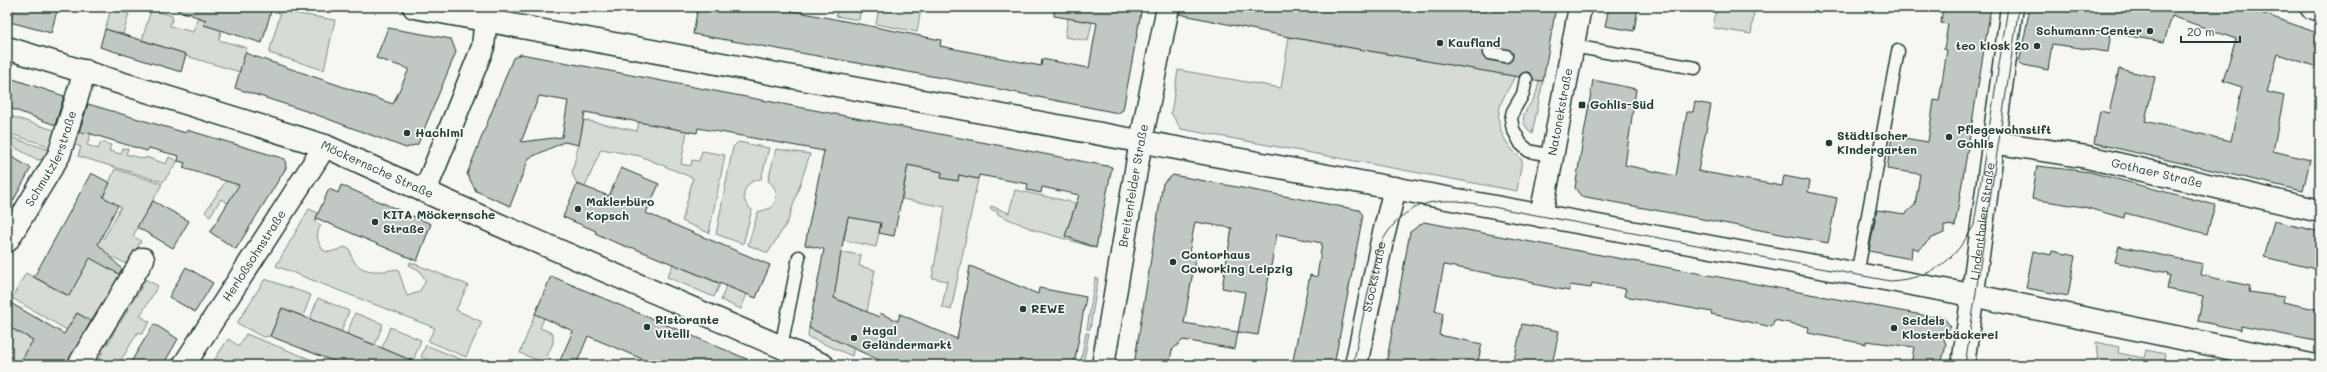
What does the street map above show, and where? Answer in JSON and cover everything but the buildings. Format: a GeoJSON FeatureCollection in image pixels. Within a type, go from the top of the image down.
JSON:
{"type":"FeatureCollection","features":[{"type":"Feature","properties":{"kind":"street"},"geometry":{"type":"LineString","coordinates":[[414,7],[486,14],[1141,141],[1971,295],[2242,358],[2311,365]]}},
{"type":"Feature","properties":{"kind":"street","name":"Breitenfelder Straße"},"geometry":{"type":"LineString","coordinates":[[1104,365],[1141,141],[1168,7]]}},
{"type":"Feature","properties":{"kind":"street","name":"Natonekstraße"},"geometry":{"type":"LineString","coordinates":[[1542,216],[1580,7]]}},
{"type":"Feature","properties":{"kind":"street","name":"Lindenthaler Straße"},"geometry":{"type":"LineString","coordinates":[[1963,365],[1971,295],[2012,7]]}},
{"type":"Feature","properties":{"kind":"street"},"geometry":{"type":"LineString","coordinates":[[2311,7],[2320,10]]}},
{"type":"Feature","properties":{"kind":"street"},"geometry":{"type":"LineString","coordinates":[[425,191],[483,47],[486,14]]}},
{"type":"Feature","properties":{"kind":"street","name":"Möckernsche Straße"},"geometry":{"type":"LineString","coordinates":[[7,48],[325,146],[781,347],[813,363]]}},
{"type":"Feature","properties":{"kind":"street","name":"Schmutzlerstraße"},"geometry":{"type":"LineString","coordinates":[[7,241],[59,155],[85,71]]}},
{"type":"Feature","properties":{"kind":"street","name":"Gothaer Straße"},"geometry":{"type":"LineString","coordinates":[[1992,142],[2087,157],[2320,212]]}},
{"type":"Feature","properties":{"kind":"street","name":"Herloßsohnstraße"},"geometry":{"type":"LineString","coordinates":[[184,365],[325,146]]}},
{"type":"Feature","properties":{"kind":"street","name":"Stockstraße"},"geometry":{"type":"LineString","coordinates":[[1356,365],[1378,258],[1395,188]]}},
{"type":"Feature","properties":{"kind":"street"},"geometry":{"type":"LineString","coordinates":[[79,365],[143,259]]}},
{"type":"Feature","properties":{"kind":"lane"},"geometry":{"type":"LineString","coordinates":[[1573,46],[1695,68]]}},
{"type":"Feature","properties":{"kind":"lane"},"geometry":{"type":"LineString","coordinates":[[1857,275],[1898,51]]}},
{"type":"Feature","properties":{"kind":"lane"},"geometry":{"type":"LineString","coordinates":[[1489,52],[1506,56]]}},
{"type":"Feature","properties":{"kind":"lane"},"geometry":{"type":"LineString","coordinates":[[1526,79],[1523,94],[1513,111],[1511,119],[1512,129],[1520,144],[1529,152],[1553,156]]}},
{"type":"Feature","properties":{"kind":"lane"},"geometry":{"type":"LineString","coordinates":[[781,347],[799,257]]}},
{"type":"Feature","properties":{"kind":"shaded area"},"geometry":{"type":"Polygon","coordinates":[[[838,7],[861,7],[859,20],[836,16],[838,7]]]}},
{"type":"Feature","properties":{"kind":"shaded area"},"geometry":{"type":"Polygon","coordinates":[[[879,7],[921,8],[917,32],[876,24],[879,7]]]}},
{"type":"Feature","properties":{"kind":"shaded area"},"geometry":{"type":"Polygon","coordinates":[[[1716,7],[1755,7],[1751,34],[1713,28],[1716,7]]]}},
{"type":"Feature","properties":{"kind":"shaded area"},"geometry":{"type":"Polygon","coordinates":[[[111,9],[129,14],[123,34],[105,29],[111,9]]]}},
{"type":"Feature","properties":{"kind":"shaded area"},"geometry":{"type":"Polygon","coordinates":[[[151,10],[173,16],[170,26],[193,32],[198,17],[206,20],[205,25],[221,30],[219,40],[247,48],[240,72],[186,56],[186,54],[142,40],[151,10]]]}},
{"type":"Feature","properties":{"kind":"shaded area"},"geometry":{"type":"Polygon","coordinates":[[[281,11],[335,20],[324,70],[269,53],[281,11]]]}},
{"type":"Feature","properties":{"kind":"shaded area"},"geometry":{"type":"Polygon","coordinates":[[[1068,18],[1092,22],[1088,41],[1065,37],[1068,18]]]}},
{"type":"Feature","properties":{"kind":"shaded area"},"geometry":{"type":"Polygon","coordinates":[[[1289,37],[1515,76],[1502,101],[1499,110],[1499,118],[1502,134],[1511,148],[1522,160],[1517,191],[1181,129],[1171,113],[1178,70],[1281,88],[1289,37]]]}},
{"type":"Feature","properties":{"kind":"shaded area"},"geometry":{"type":"Polygon","coordinates":[[[1539,81],[1543,81],[1532,134],[1524,123],[1523,119],[1536,94],[1539,81]]]}},
{"type":"Feature","properties":{"kind":"shaded area"},"geometry":{"type":"Polygon","coordinates":[[[81,107],[87,109],[80,130],[91,134],[87,145],[98,149],[101,142],[111,145],[109,151],[121,154],[123,148],[128,149],[126,154],[145,159],[146,157],[166,164],[169,157],[178,161],[163,182],[78,156],[81,147],[69,143],[81,107]]]}},
{"type":"Feature","properties":{"kind":"shaded area"},"geometry":{"type":"Polygon","coordinates":[[[7,112],[10,113],[10,116],[57,131],[52,147],[7,133],[7,112]]]}},
{"type":"Feature","properties":{"kind":"shaded area"},"geometry":{"type":"Polygon","coordinates":[[[584,120],[637,131],[639,122],[687,131],[681,164],[691,166],[692,160],[699,161],[702,151],[725,155],[709,233],[682,221],[693,178],[640,156],[601,149],[585,187],[577,184],[572,173],[584,120]]]}},
{"type":"Feature","properties":{"kind":"shaded area"},"geometry":{"type":"Polygon","coordinates":[[[7,136],[50,150],[45,158],[38,160],[12,146],[7,153],[7,136]]]}},
{"type":"Feature","properties":{"kind":"shaded area"},"geometry":{"type":"Polygon","coordinates":[[[738,142],[769,148],[761,179],[750,183],[744,191],[745,201],[752,210],[743,244],[716,234],[733,147],[738,142]]]}},
{"type":"Feature","properties":{"kind":"shaded area"},"geometry":{"type":"Polygon","coordinates":[[[776,149],[810,154],[788,221],[768,253],[748,245],[758,212],[771,208],[774,205],[776,197],[775,190],[768,181],[776,149]]]}},
{"type":"Feature","properties":{"kind":"shaded area"},"geometry":{"type":"Polygon","coordinates":[[[908,165],[942,172],[942,178],[958,181],[959,175],[978,179],[951,310],[942,307],[947,281],[932,278],[945,207],[902,199],[908,165]]]}},
{"type":"Feature","properties":{"kind":"shaded area"},"geometry":{"type":"Polygon","coordinates":[[[115,169],[162,184],[133,236],[141,241],[128,265],[113,257],[107,267],[122,275],[95,323],[77,313],[67,330],[12,298],[26,273],[68,296],[81,225],[104,238],[121,207],[103,197],[115,169]]]}},
{"type":"Feature","properties":{"kind":"shaded area"},"geometry":{"type":"Polygon","coordinates":[[[230,175],[245,178],[228,203],[221,199],[210,216],[205,212],[230,175]]]}},
{"type":"Feature","properties":{"kind":"shaded area"},"geometry":{"type":"Polygon","coordinates":[[[1015,190],[1076,203],[1065,236],[1096,248],[1034,230],[997,214],[998,212],[990,209],[991,206],[1009,213],[1015,190]]]}},
{"type":"Feature","properties":{"kind":"shaded area"},"geometry":{"type":"Polygon","coordinates":[[[886,197],[876,247],[844,240],[848,217],[861,219],[886,197]]]}},
{"type":"Feature","properties":{"kind":"shaded area"},"geometry":{"type":"Polygon","coordinates":[[[309,209],[318,213],[315,222],[321,225],[317,235],[320,245],[324,251],[331,252],[345,247],[350,250],[352,258],[362,268],[376,271],[398,269],[407,296],[419,292],[426,281],[419,270],[409,265],[410,262],[468,285],[456,310],[482,322],[466,357],[428,341],[435,328],[276,266],[309,209]]]}},
{"type":"Feature","properties":{"kind":"shaded area"},"geometry":{"type":"Polygon","coordinates":[[[841,252],[861,255],[859,266],[875,270],[867,312],[832,297],[841,252]]]}},
{"type":"Feature","properties":{"kind":"shaded area"},"geometry":{"type":"Polygon","coordinates":[[[673,264],[720,284],[714,297],[667,277],[673,264]]]}},
{"type":"Feature","properties":{"kind":"shaded area"},"geometry":{"type":"Polygon","coordinates":[[[1095,278],[1098,279],[1090,329],[1087,329],[1095,278]]]}},
{"type":"Feature","properties":{"kind":"shaded area"},"geometry":{"type":"Polygon","coordinates":[[[145,279],[158,286],[140,316],[150,322],[142,334],[138,332],[118,365],[95,365],[103,352],[96,348],[101,340],[108,344],[116,328],[110,324],[114,320],[120,323],[129,308],[123,304],[125,300],[132,303],[142,287],[135,283],[145,279]]]}},
{"type":"Feature","properties":{"kind":"shaded area"},"geometry":{"type":"Polygon","coordinates":[[[265,279],[311,295],[303,316],[282,308],[270,336],[263,337],[237,323],[265,279]]]}},
{"type":"Feature","properties":{"kind":"shaded area"},"geometry":{"type":"Polygon","coordinates":[[[726,286],[747,294],[741,309],[721,300],[726,286]]]}},
{"type":"Feature","properties":{"kind":"shaded area"},"geometry":{"type":"Polygon","coordinates":[[[318,298],[349,311],[341,332],[310,319],[318,298]]]}},
{"type":"Feature","properties":{"kind":"shaded area"},"geometry":{"type":"Polygon","coordinates":[[[355,313],[383,324],[375,345],[347,334],[355,313]]]}},
{"type":"Feature","properties":{"kind":"shaded area"},"geometry":{"type":"Polygon","coordinates":[[[535,314],[544,318],[540,328],[553,333],[553,343],[544,363],[520,353],[535,314]]]}},
{"type":"Feature","properties":{"kind":"shaded area"},"geometry":{"type":"Polygon","coordinates":[[[36,317],[44,322],[33,340],[37,365],[23,357],[19,365],[7,365],[7,333],[10,328],[18,332],[22,326],[29,330],[36,317]]]}},
{"type":"Feature","properties":{"kind":"shaded area"},"geometry":{"type":"Polygon","coordinates":[[[390,327],[421,340],[413,361],[382,348],[390,327]]]}},
{"type":"Feature","properties":{"kind":"shaded area"},"geometry":{"type":"Polygon","coordinates":[[[809,328],[854,347],[852,356],[808,337],[809,328]]]}},
{"type":"Feature","properties":{"kind":"shaded area"},"geometry":{"type":"Polygon","coordinates":[[[1086,333],[1089,333],[1083,365],[1080,365],[1086,333]]]}},
{"type":"Feature","properties":{"kind":"shaded area"},"geometry":{"type":"Polygon","coordinates":[[[246,334],[325,365],[211,365],[228,339],[239,346],[246,334]]]}},
{"type":"Feature","properties":{"kind":"shaded area"},"geometry":{"type":"Polygon","coordinates":[[[2096,342],[2119,347],[2118,353],[2144,358],[2146,350],[2165,354],[2163,365],[2098,365],[2096,342]]]}},
{"type":"Feature","properties":{"kind":"shaded area"},"geometry":{"type":"Polygon","coordinates":[[[426,345],[465,361],[463,365],[432,365],[433,362],[421,357],[426,345]]]}},
{"type":"Feature","properties":{"kind":"tram line"},"geometry":{"type":"LineString","coordinates":[[1353,365],[1376,254],[1383,239],[1391,227],[1411,210],[1422,205],[1435,202],[1466,202],[1890,281],[1919,276],[1931,271],[1950,258],[1959,249],[1974,225],[2008,7]]}},
{"type":"Feature","properties":{"kind":"tram line"},"geometry":{"type":"LineString","coordinates":[[1965,365],[2019,7]]}},
{"type":"Feature","properties":{"kind":"place","name":"Schumann-Center"},"geometry":{"type":"Point","coordinates":[2150,31]}},
{"type":"Feature","properties":{"kind":"place","name":"Kaufland"},"geometry":{"type":"Point","coordinates":[1440,43]}},
{"type":"Feature","properties":{"kind":"place","name":"teo kiosk 20"},"geometry":{"type":"Point","coordinates":[2037,46]}},
{"type":"Feature","properties":{"kind":"place","name":"Gohlis-Süd"},"geometry":{"type":"Point","coordinates":[1582,105]}},
{"type":"Feature","properties":{"kind":"place","name":"Hachimi"},"geometry":{"type":"Point","coordinates":[407,133]}},
{"type":"Feature","properties":{"kind":"place","name":"Pflegewohnstift Gohlis"},"geometry":{"type":"Point","coordinates":[1949,137]}},
{"type":"Feature","properties":{"kind":"place","name":"Städtischer Kindergarten"},"geometry":{"type":"Point","coordinates":[1829,143]}},
{"type":"Feature","properties":{"kind":"place","name":"Maklerbüro Kopsch"},"geometry":{"type":"Point","coordinates":[578,209]}},
{"type":"Feature","properties":{"kind":"place","name":"KITA Möckernsche Straße"},"geometry":{"type":"Point","coordinates":[375,222]}},
{"type":"Feature","properties":{"kind":"place","name":"Contorhaus Coworking Leipzig"},"geometry":{"type":"Point","coordinates":[1173,262]}},
{"type":"Feature","properties":{"kind":"place","name":"REWE"},"geometry":{"type":"Point","coordinates":[1023,309]}},
{"type":"Feature","properties":{"kind":"place","name":"Ristorante Vitelli"},"geometry":{"type":"Point","coordinates":[647,327]}},
{"type":"Feature","properties":{"kind":"place","name":"Seidels Klosterbäckerei"},"geometry":{"type":"Point","coordinates":[1894,328]}},
{"type":"Feature","properties":{"kind":"place","name":"Hagal Geländermarkt"},"geometry":{"type":"Point","coordinates":[854,338]}}]}
